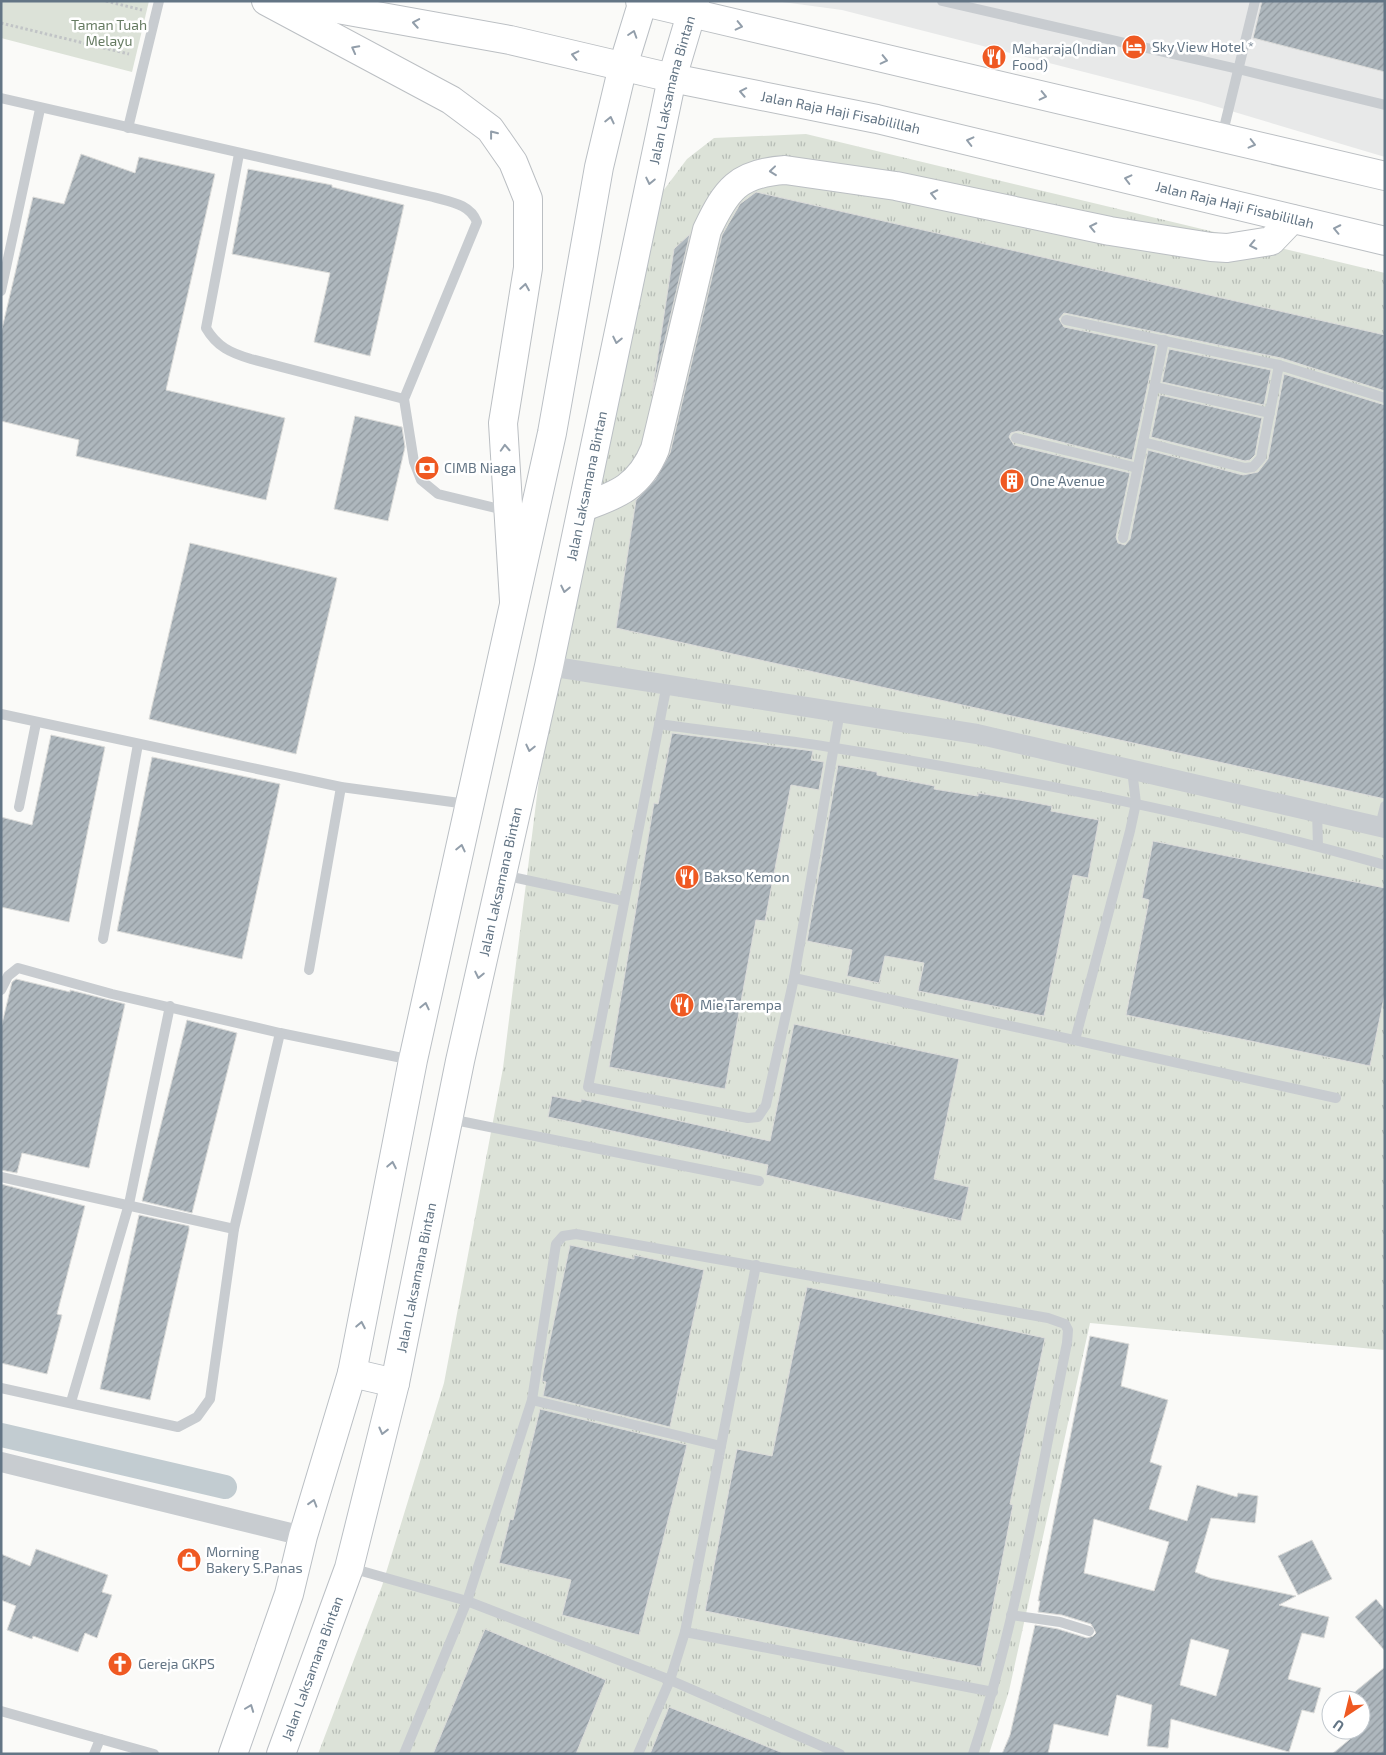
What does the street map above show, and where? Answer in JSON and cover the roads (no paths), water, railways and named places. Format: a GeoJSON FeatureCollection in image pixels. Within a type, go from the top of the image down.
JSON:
{"type":"FeatureCollection","features":[{"type":"Feature","properties":{"kind":"main road"},"geometry":{"type":"LineString","coordinates":[[266,1],[451,100],[490,129],[513,162],[528,200],[528,268],[503,423],[514,601]]}},
{"type":"Feature","properties":{"kind":"main road","name":"Jalan Raja Haji Fisabilillah"},"geometry":{"type":"LineString","coordinates":[[293,1],[510,40],[672,78],[877,119],[1385,241]]}},
{"type":"Feature","properties":{"kind":"main road"},"geometry":{"type":"LineString","coordinates":[[233,1754],[289,1594],[303,1536],[352,1373],[413,1060],[552,433],[599,167],[623,66],[642,1],[694,8],[1385,176]]}},
{"type":"Feature","properties":{"kind":"main road","name":"Jalan Laksamana Bintan"},"geometry":{"type":"LineString","coordinates":[[281,1754],[349,1568],[395,1384],[449,1119],[501,875],[549,666],[672,78],[694,8]]}},
{"type":"Feature","properties":{"kind":"main road"},"geometry":{"type":"LineString","coordinates":[[582,507],[616,496],[648,467],[655,449],[707,230],[720,202],[733,186],[751,178],[767,172],[785,170],[896,186],[1110,231],[1228,248],[1271,241],[1292,219]]}},
{"type":"Feature","properties":{"kind":"main road"},"geometry":{"type":"LineString","coordinates":[[352,1373],[395,1384]]}},
{"type":"Feature","properties":{"kind":"street"},"geometry":{"type":"LineString","coordinates":[[549,666],[977,734],[1382,827]]}},
{"type":"Feature","properties":{"kind":"street"},"geometry":{"type":"LineString","coordinates":[[1,1462],[303,1536]]}},
{"type":"Feature","properties":{"kind":"lane"},"geometry":{"type":"LineString","coordinates":[[128,128],[159,1]]}},
{"type":"Feature","properties":{"kind":"lane"},"geometry":{"type":"LineString","coordinates":[[942,1],[1385,105]]}},
{"type":"Feature","properties":{"kind":"lane"},"geometry":{"type":"LineString","coordinates":[[1222,137],[1255,1]]}},
{"type":"Feature","properties":{"kind":"lane"},"geometry":{"type":"LineString","coordinates":[[1,98],[433,197],[465,207],[473,213],[477,222],[404,398],[414,462],[421,480],[438,494],[508,511]]}},
{"type":"Feature","properties":{"kind":"lane"},"geometry":{"type":"LineString","coordinates":[[1,291],[40,108]]}},
{"type":"Feature","properties":{"kind":"lane"},"geometry":{"type":"LineString","coordinates":[[239,154],[206,328],[213,340],[229,352],[251,359],[404,398]]}},
{"type":"Feature","properties":{"kind":"lane"},"geometry":{"type":"LineString","coordinates":[[1066,320],[1279,365],[1385,398]]}},
{"type":"Feature","properties":{"kind":"lane"},"geometry":{"type":"LineString","coordinates":[[1123,538],[1164,340]]}},
{"type":"Feature","properties":{"kind":"lane"},"geometry":{"type":"LineString","coordinates":[[1143,442],[1245,468],[1253,466],[1261,458],[1279,365]]}},
{"type":"Feature","properties":{"kind":"lane"},"geometry":{"type":"LineString","coordinates":[[1155,387],[1270,413]]}},
{"type":"Feature","properties":{"kind":"lane"},"geometry":{"type":"LineString","coordinates":[[1016,438],[1138,468]]}},
{"type":"Feature","properties":{"kind":"lane"},"geometry":{"type":"LineString","coordinates":[[666,684],[588,1086],[748,1118],[758,1117],[766,1105],[794,978],[840,711]]}},
{"type":"Feature","properties":{"kind":"lane"},"geometry":{"type":"LineString","coordinates":[[1,714],[341,787],[471,804]]}},
{"type":"Feature","properties":{"kind":"lane"},"geometry":{"type":"LineString","coordinates":[[19,807],[36,723]]}},
{"type":"Feature","properties":{"kind":"lane"},"geometry":{"type":"LineString","coordinates":[[659,724],[834,748],[1136,803],[1318,846],[1385,865]]}},
{"type":"Feature","properties":{"kind":"lane"},"geometry":{"type":"LineString","coordinates":[[104,939],[138,744]]}},
{"type":"Feature","properties":{"kind":"lane"},"geometry":{"type":"LineString","coordinates":[[1075,1040],[1136,803],[1132,770]]}},
{"type":"Feature","properties":{"kind":"lane"},"geometry":{"type":"LineString","coordinates":[[309,970],[341,787]]}},
{"type":"Feature","properties":{"kind":"lane"},"geometry":{"type":"LineString","coordinates":[[1382,827],[1385,806]]}},
{"type":"Feature","properties":{"kind":"lane"},"geometry":{"type":"LineString","coordinates":[[1317,811],[1318,846]]}},
{"type":"Feature","properties":{"kind":"lane"},"geometry":{"type":"LineString","coordinates":[[501,875],[624,901]]}},
{"type":"Feature","properties":{"kind":"lane"},"geometry":{"type":"LineString","coordinates":[[1,990],[8,976],[18,968],[112,994],[280,1033],[413,1060]]}},
{"type":"Feature","properties":{"kind":"lane"},"geometry":{"type":"LineString","coordinates":[[794,978],[1336,1098]]}},
{"type":"Feature","properties":{"kind":"lane"},"geometry":{"type":"LineString","coordinates":[[72,1402],[129,1204],[170,1006]]}},
{"type":"Feature","properties":{"kind":"lane"},"geometry":{"type":"LineString","coordinates":[[1,1388],[72,1402],[178,1427],[197,1418],[210,1399],[234,1229],[280,1033]]}},
{"type":"Feature","properties":{"kind":"lane"},"geometry":{"type":"LineString","coordinates":[[449,1119],[759,1181]]}},
{"type":"Feature","properties":{"kind":"lane"},"geometry":{"type":"LineString","coordinates":[[1,1177],[129,1204],[234,1229]]}},
{"type":"Feature","properties":{"kind":"lane"},"geometry":{"type":"LineString","coordinates":[[404,1754],[467,1601],[532,1400],[552,1258],[556,1244],[563,1236],[576,1234],[1048,1318],[1065,1324],[1068,1330],[1067,1344],[1011,1615],[993,1692],[973,1754]]}},
{"type":"Feature","properties":{"kind":"lane"},"geometry":{"type":"LineString","coordinates":[[638,1754],[670,1680],[685,1632],[756,1265]]}},
{"type":"Feature","properties":{"kind":"lane"},"geometry":{"type":"LineString","coordinates":[[532,1400],[721,1446]]}},
{"type":"Feature","properties":{"kind":"lane"},"geometry":{"type":"LineString","coordinates":[[349,1568],[467,1601],[670,1680],[840,1754]]}},
{"type":"Feature","properties":{"kind":"lane"},"geometry":{"type":"LineString","coordinates":[[1011,1615],[1060,1622],[1089,1631]]}},
{"type":"Feature","properties":{"kind":"lane"},"geometry":{"type":"LineString","coordinates":[[685,1632],[993,1692]]}},
{"type":"Feature","properties":{"kind":"lane"},"geometry":{"type":"LineString","coordinates":[[1,1711],[154,1754]]}},
{"type":"Feature","properties":{"kind":"lane"},"geometry":{"type":"LineString","coordinates":[[94,1754],[100,1739]]}},
{"type":"Feature","properties":{"kind":"waterway"},"geometry":{"type":"LineString","coordinates":[[1,1435],[225,1487]]}},
{"type":"Feature","properties":{"kind":"place","name":"Sky View Hotel *"},"geometry":{"type":"Point","coordinates":[1134,47]}},
{"type":"Feature","properties":{"kind":"place","name":"Maharaja(Indian Food)"},"geometry":{"type":"Point","coordinates":[994,57]}},
{"type":"Feature","properties":{"kind":"place","name":"CIMB Niaga"},"geometry":{"type":"Point","coordinates":[427,468]}},
{"type":"Feature","properties":{"kind":"place","name":"One Avenue"},"geometry":{"type":"Point","coordinates":[1012,481]}},
{"type":"Feature","properties":{"kind":"place","name":"Bakso Kemon"},"geometry":{"type":"Point","coordinates":[687,877]}},
{"type":"Feature","properties":{"kind":"place","name":"Mie Tarempa"},"geometry":{"type":"Point","coordinates":[682,1005]}},
{"type":"Feature","properties":{"kind":"place","name":"Morning Bakery S.Panas"},"geometry":{"type":"Point","coordinates":[189,1560]}},
{"type":"Feature","properties":{"kind":"place","name":"Gereja GKPS"},"geometry":{"type":"Point","coordinates":[120,1664]}},
{"type":"Feature","properties":{"kind":"park label","name":"Taman Tuah Melayu"},"geometry":{"type":"Point","coordinates":[109,33]}}]}
